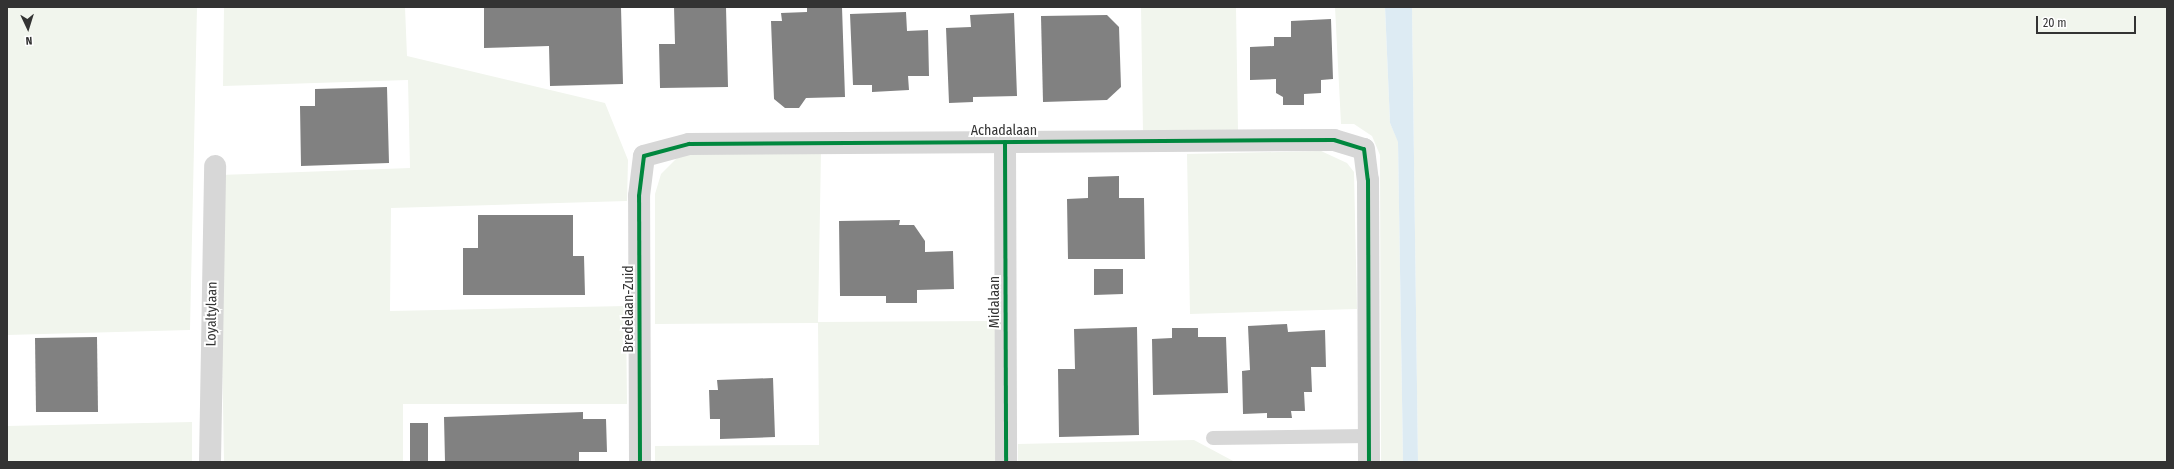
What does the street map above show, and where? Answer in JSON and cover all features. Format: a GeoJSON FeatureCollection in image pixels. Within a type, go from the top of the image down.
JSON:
{"type":"FeatureCollection","features":[{"type":"Feature","properties":{"kind":"street","name":"Achadalaan"},"geometry":{"type":"LineString","coordinates":[[644,156],[689,144],[1334,140],[1364,149],[1368,180],[1369,436]]}},
{"type":"Feature","properties":{"kind":"street","name":"Midalaan"},"geometry":{"type":"LineString","coordinates":[[1005,142],[1006,462]]}},
{"type":"Feature","properties":{"kind":"street","name":"Bredelaan-Zuid"},"geometry":{"type":"LineString","coordinates":[[640,462],[640,196],[644,156]]}},
{"type":"Feature","properties":{"kind":"street","name":"Loyaltylaan"},"geometry":{"type":"LineString","coordinates":[[210,462],[215,166]]}},
{"type":"Feature","properties":{"kind":"street"},"geometry":{"type":"LineString","coordinates":[[1369,436],[1369,462]]}},
{"type":"Feature","properties":{"kind":"lane"},"geometry":{"type":"LineString","coordinates":[[1213,438],[1369,436]]}},
{"type":"Feature","properties":{"kind":"shaded area"},"geometry":{"type":"Polygon","coordinates":[[[7,7],[197,7],[190,330],[7,335],[7,7]]]}},
{"type":"Feature","properties":{"kind":"shaded area"},"geometry":{"type":"Polygon","coordinates":[[[224,7],[405,7],[407,56],[605,103],[628,160],[627,201],[391,208],[390,311],[626,306],[627,404],[403,404],[403,462],[224,462],[219,175],[410,168],[408,80],[223,86],[224,7]]]}},
{"type":"Feature","properties":{"kind":"shaded area"},"geometry":{"type":"Polygon","coordinates":[[[1141,7],[1236,7],[1238,131],[1143,133],[1141,7]]]}},
{"type":"Feature","properties":{"kind":"shaded area"},"geometry":{"type":"Polygon","coordinates":[[[1335,7],[1385,7],[1390,123],[1398,141],[1403,462],[1381,462],[1380,155],[1372,136],[1354,124],[1341,124],[1335,7]]]}},
{"type":"Feature","properties":{"kind":"shaded area"},"geometry":{"type":"Polygon","coordinates":[[[1385,7],[1412,7],[1418,462],[1403,462],[1398,142],[1390,123],[1385,7]]]}},
{"type":"Feature","properties":{"kind":"shaded area"},"geometry":{"type":"Polygon","coordinates":[[[1412,7],[2167,7],[2167,462],[1418,462],[1412,7]]]}},
{"type":"Feature","properties":{"kind":"shaded area"},"geometry":{"type":"Polygon","coordinates":[[[1321,151],[1347,163],[1354,172],[1357,309],[1190,314],[1187,154],[1321,151]]]}},
{"type":"Feature","properties":{"kind":"shaded area"},"geometry":{"type":"Polygon","coordinates":[[[821,152],[818,322],[995,321],[996,462],[655,462],[655,446],[819,445],[818,323],[655,324],[655,194],[661,174],[677,158],[695,153],[821,152]]]}},
{"type":"Feature","properties":{"kind":"shaded area"},"geometry":{"type":"Polygon","coordinates":[[[192,422],[192,462],[7,462],[7,426],[192,422]]]}},
{"type":"Feature","properties":{"kind":"shaded area"},"geometry":{"type":"Polygon","coordinates":[[[1194,440],[1235,462],[1018,462],[1018,444],[1194,440]]]}},
{"type":"Feature","properties":{"kind":"building"},"geometry":{"type":"Polygon","coordinates":[[[484,7],[621,7],[623,84],[550,86],[549,46],[484,48],[484,7]]]}},
{"type":"Feature","properties":{"kind":"building"},"geometry":{"type":"Polygon","coordinates":[[[674,7],[726,7],[728,87],[660,88],[659,44],[675,44],[674,7]]]}},
{"type":"Feature","properties":{"kind":"building"},"geometry":{"type":"Polygon","coordinates":[[[807,7],[842,7],[845,97],[806,98],[799,108],[785,108],[774,99],[771,21],[782,21],[781,13],[807,12],[807,7]]]}},
{"type":"Feature","properties":{"kind":"building"},"geometry":{"type":"Polygon","coordinates":[[[906,12],[907,31],[928,30],[929,76],[908,76],[909,90],[872,92],[872,85],[853,85],[850,14],[906,12]]]}},
{"type":"Feature","properties":{"kind":"building"},"geometry":{"type":"Polygon","coordinates":[[[1014,13],[1017,96],[973,97],[973,102],[949,103],[946,28],[971,27],[970,15],[1014,13]]]}},
{"type":"Feature","properties":{"kind":"building"},"geometry":{"type":"Polygon","coordinates":[[[1107,15],[1119,27],[1121,87],[1107,100],[1043,102],[1041,16],[1107,15]]]}},
{"type":"Feature","properties":{"kind":"building"},"geometry":{"type":"Polygon","coordinates":[[[1331,19],[1333,79],[1321,80],[1321,93],[1304,94],[1304,105],[1283,105],[1283,97],[1276,93],[1276,79],[1250,80],[1250,47],[1274,46],[1274,37],[1291,37],[1291,21],[1331,19]]]}},
{"type":"Feature","properties":{"kind":"building"},"geometry":{"type":"Polygon","coordinates":[[[387,87],[389,163],[301,166],[300,106],[315,106],[315,89],[387,87]]]}},
{"type":"Feature","properties":{"kind":"building"},"geometry":{"type":"Polygon","coordinates":[[[1119,176],[1119,198],[1144,198],[1145,259],[1068,259],[1067,199],[1088,198],[1088,177],[1119,176]]]}},
{"type":"Feature","properties":{"kind":"building"},"geometry":{"type":"Polygon","coordinates":[[[478,215],[573,215],[573,256],[584,256],[585,295],[463,295],[463,248],[478,248],[478,215]]]}},
{"type":"Feature","properties":{"kind":"building"},"geometry":{"type":"Polygon","coordinates":[[[900,220],[899,225],[914,225],[925,241],[925,252],[953,251],[954,289],[917,290],[917,303],[886,303],[886,296],[840,296],[839,221],[900,220]]]}},
{"type":"Feature","properties":{"kind":"building"},"geometry":{"type":"Polygon","coordinates":[[[1094,269],[1123,269],[1123,294],[1094,295],[1094,269]]]}},
{"type":"Feature","properties":{"kind":"building"},"geometry":{"type":"Polygon","coordinates":[[[1287,324],[1288,332],[1325,330],[1326,367],[1311,367],[1312,392],[1304,392],[1305,411],[1291,411],[1292,418],[1267,418],[1267,413],[1243,414],[1242,371],[1250,370],[1248,326],[1287,324]]]}},
{"type":"Feature","properties":{"kind":"building"},"geometry":{"type":"Polygon","coordinates":[[[1137,327],[1139,435],[1059,437],[1058,369],[1075,369],[1074,329],[1137,327]]]}},
{"type":"Feature","properties":{"kind":"building"},"geometry":{"type":"Polygon","coordinates":[[[1172,328],[1198,328],[1198,337],[1226,337],[1228,393],[1153,395],[1152,339],[1172,338],[1172,328]]]}},
{"type":"Feature","properties":{"kind":"building"},"geometry":{"type":"Polygon","coordinates":[[[97,337],[98,412],[36,412],[35,338],[97,337]]]}},
{"type":"Feature","properties":{"kind":"building"},"geometry":{"type":"Polygon","coordinates":[[[773,378],[775,437],[720,439],[720,419],[710,419],[709,390],[718,390],[717,380],[773,378]]]}},
{"type":"Feature","properties":{"kind":"building"},"geometry":{"type":"Polygon","coordinates":[[[583,412],[583,419],[606,419],[607,452],[579,452],[579,462],[445,462],[444,417],[583,412]]]}},
{"type":"Feature","properties":{"kind":"building"},"geometry":{"type":"Polygon","coordinates":[[[410,423],[428,423],[428,462],[410,462],[410,423]]]}},
{"type":"Feature","properties":{"kind":"cycle path"},"geometry":{"type":"LineString","coordinates":[[640,462],[639,196],[644,156],[689,144],[1334,140],[1364,149],[1368,180],[1369,462]]}},
{"type":"Feature","properties":{"kind":"cycle path"},"geometry":{"type":"LineString","coordinates":[[1005,142],[1006,462]]}}]}
